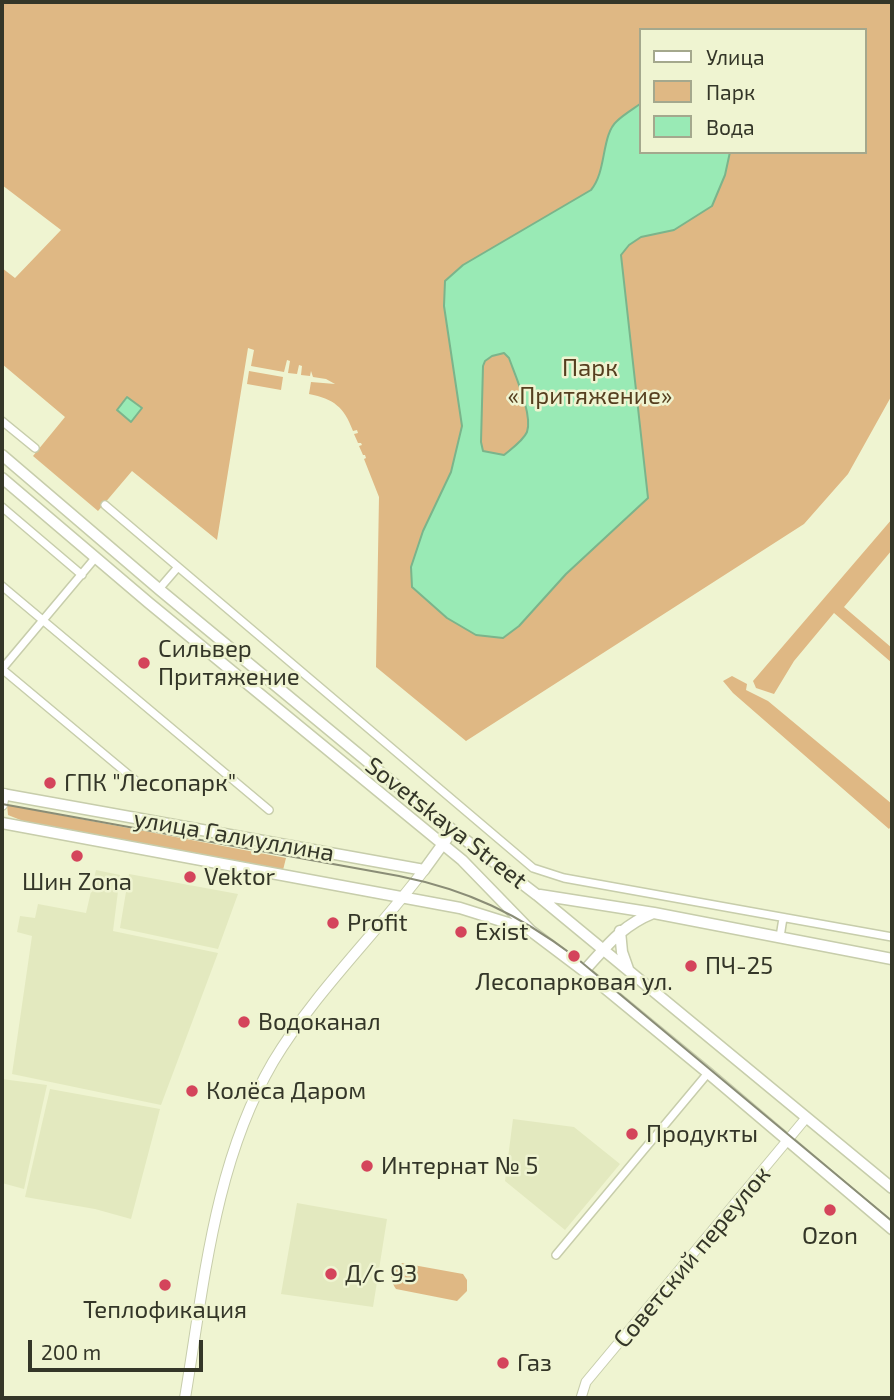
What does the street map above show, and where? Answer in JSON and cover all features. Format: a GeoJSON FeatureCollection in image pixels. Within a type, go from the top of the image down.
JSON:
{"type":"FeatureCollection","features":[{"type":"Feature","properties":{"kind":"main road","name":"Sovetskaya Street"},"geometry":{"type":"LineString","coordinates":[[2,455],[159,589],[453,830],[537,895],[892,1188]]}},
{"type":"Feature","properties":{"kind":"main road","name":"Sovetskaya Street"},"geometry":{"type":"LineString","coordinates":[[2,478],[148,602],[462,860],[531,931],[708,1073],[892,1229]]}},
{"type":"Feature","properties":{"kind":"main road"},"geometry":{"type":"LineString","coordinates":[[148,602],[159,589]]}},
{"type":"Feature","properties":{"kind":"main road","name":"улица Галиуллина"},"geometry":{"type":"LineString","coordinates":[[3,798],[424,870]]}},
{"type":"Feature","properties":{"kind":"main road","name":"улица Галиуллина"},"geometry":{"type":"LineString","coordinates":[[2,823],[404,897]]}},
{"type":"Feature","properties":{"kind":"main road"},"geometry":{"type":"LineString","coordinates":[[185,1398],[220,1192],[256,1093],[274,1060],[305,1016],[404,897],[453,830]]}},
{"type":"Feature","properties":{"kind":"main road"},"geometry":{"type":"LineString","coordinates":[[537,895],[654,913],[892,959]]}},
{"type":"Feature","properties":{"kind":"main road","name":"Sovetskaya Street"},"geometry":{"type":"LineString","coordinates":[[404,897],[460,908],[531,931]]}},
{"type":"Feature","properties":{"kind":"main road"},"geometry":{"type":"LineString","coordinates":[[584,971],[620,932],[634,921],[654,913]]}},
{"type":"Feature","properties":{"kind":"main road"},"geometry":{"type":"LineString","coordinates":[[620,932],[622,952],[629,972]]}},
{"type":"Feature","properties":{"kind":"street"},"geometry":{"type":"LineString","coordinates":[[2,421],[36,448]]}},
{"type":"Feature","properties":{"kind":"street"},"geometry":{"type":"LineString","coordinates":[[106,505],[533,868],[564,878],[892,937]]}},
{"type":"Feature","properties":{"kind":"street"},"geometry":{"type":"LineString","coordinates":[[2,507],[82,575]]}},
{"type":"Feature","properties":{"kind":"street"},"geometry":{"type":"LineString","coordinates":[[96,557],[2,669],[135,780]]}},
{"type":"Feature","properties":{"kind":"street"},"geometry":{"type":"LineString","coordinates":[[159,589],[178,567]]}},
{"type":"Feature","properties":{"kind":"street"},"geometry":{"type":"LineString","coordinates":[[2,586],[270,810]]}},
{"type":"Feature","properties":{"kind":"street"},"geometry":{"type":"LineString","coordinates":[[780,937],[783,918]]}},
{"type":"Feature","properties":{"kind":"street"},"geometry":{"type":"LineString","coordinates":[[556,1255],[708,1073]]}},
{"type":"Feature","properties":{"kind":"street","name":"Советский переулок"},"geometry":{"type":"LineString","coordinates":[[581,1398],[586,1382],[806,1118]]}},
{"type":"Feature","properties":{"kind":"shaded area"},"geometry":{"type":"Polygon","coordinates":[[[96,870],[120,875],[113,931],[218,953],[161,1105],[12,1074],[32,936],[17,932],[20,916],[35,918],[38,904],[86,913],[96,870]]]}},
{"type":"Feature","properties":{"kind":"shaded area"},"geometry":{"type":"Polygon","coordinates":[[[129,874],[238,894],[218,949],[120,928],[129,874]]]}},
{"type":"Feature","properties":{"kind":"shaded area"},"geometry":{"type":"Polygon","coordinates":[[[2,1079],[47,1085],[24,1189],[2,1183],[2,1079]]]}},
{"type":"Feature","properties":{"kind":"shaded area"},"geometry":{"type":"Polygon","coordinates":[[[50,1089],[160,1109],[131,1219],[95,1209],[25,1197],[50,1089]]]}},
{"type":"Feature","properties":{"kind":"shaded area"},"geometry":{"type":"Polygon","coordinates":[[[513,1119],[574,1127],[620,1164],[565,1230],[505,1181],[513,1119]]]}},
{"type":"Feature","properties":{"kind":"shaded area","name":"Д/с 93"},"geometry":{"type":"Polygon","coordinates":[[[297,1203],[387,1219],[373,1307],[281,1294],[297,1203]]]}},
{"type":"Feature","properties":{"kind":"green space","name":"Парк «Притяжение»"},"geometry":{"type":"Polygon","coordinates":[[[2,2],[892,2],[892,395],[848,474],[804,524],[466,741],[376,667],[379,497],[364,459],[365,455],[359,446],[362,445],[354,434],[358,433],[357,430],[353,431],[337,405],[309,394],[311,382],[335,384],[313,377],[311,371],[310,376],[301,375],[302,366],[299,365],[297,374],[288,373],[290,361],[287,360],[284,372],[251,366],[254,350],[248,348],[217,540],[132,471],[98,511],[33,456],[65,417],[2,364],[2,268],[15,278],[61,230],[2,185],[2,2]]]}},
{"type":"Feature","properties":{"kind":"green space"},"geometry":{"type":"Polygon","coordinates":[[[249,371],[283,377],[281,390],[247,384],[249,371]]]}},
{"type":"Feature","properties":{"kind":"green space"},"geometry":{"type":"Polygon","coordinates":[[[892,519],[892,550],[844,607],[892,648],[892,663],[834,613],[794,661],[774,694],[756,688],[753,681],[892,519]]]}},
{"type":"Feature","properties":{"kind":"green space"},"geometry":{"type":"Polygon","coordinates":[[[732,676],[747,684],[746,690],[768,701],[892,804],[892,825],[889,829],[733,693],[723,681],[732,676]]]}},
{"type":"Feature","properties":{"kind":"green space"},"geometry":{"type":"Polygon","coordinates":[[[7,805],[286,858],[283,870],[28,823],[8,815],[7,805]]]}},
{"type":"Feature","properties":{"kind":"green space"},"geometry":{"type":"Polygon","coordinates":[[[402,1263],[463,1274],[467,1280],[467,1291],[457,1301],[396,1289],[392,1274],[402,1263]]]}},
{"type":"Feature","properties":{"kind":"water"},"geometry":{"type":"Polygon","coordinates":[[[638,105],[638,154],[730,154],[725,175],[712,206],[674,230],[641,237],[621,255],[648,498],[566,574],[519,626],[503,638],[476,635],[447,618],[412,587],[411,567],[423,531],[451,472],[462,426],[444,306],[445,281],[463,265],[591,190],[600,173],[608,135],[619,119],[638,105]],[[504,353],[485,361],[481,442],[483,451],[504,455],[523,439],[527,432],[528,416],[509,358],[504,353]]]}},
{"type":"Feature","properties":{"kind":"water"},"geometry":{"type":"Polygon","coordinates":[[[127,397],[142,408],[131,422],[117,410],[127,397]]]}},
{"type":"Feature","properties":{"kind":"tram line"},"geometry":{"type":"LineString","coordinates":[[2,804],[399,876],[470,896],[533,928],[574,956],[892,1221]]}},
{"type":"Feature","properties":{"kind":"place","name":"Сильвер Притяжение"},"geometry":{"type":"Point","coordinates":[144,663]}},
{"type":"Feature","properties":{"kind":"place","name":"ГПК \"Лесопарк\""},"geometry":{"type":"Point","coordinates":[50,783]}},
{"type":"Feature","properties":{"kind":"place","name":"Шин Zona"},"geometry":{"type":"Point","coordinates":[77,856]}},
{"type":"Feature","properties":{"kind":"place","name":"Vektor"},"geometry":{"type":"Point","coordinates":[190,877]}},
{"type":"Feature","properties":{"kind":"place","name":"Profit"},"geometry":{"type":"Point","coordinates":[333,923]}},
{"type":"Feature","properties":{"kind":"place","name":"Exist"},"geometry":{"type":"Point","coordinates":[461,932]}},
{"type":"Feature","properties":{"kind":"place","name":"Лесопарковая ул."},"geometry":{"type":"Point","coordinates":[574,956]}},
{"type":"Feature","properties":{"kind":"place","name":"ПЧ-25"},"geometry":{"type":"Point","coordinates":[691,966]}},
{"type":"Feature","properties":{"kind":"place","name":"Водоканал"},"geometry":{"type":"Point","coordinates":[244,1022]}},
{"type":"Feature","properties":{"kind":"place","name":"Колёса Даром"},"geometry":{"type":"Point","coordinates":[192,1091]}},
{"type":"Feature","properties":{"kind":"place","name":"Продукты"},"geometry":{"type":"Point","coordinates":[632,1134]}},
{"type":"Feature","properties":{"kind":"place","name":"Интернат № 5"},"geometry":{"type":"Point","coordinates":[367,1166]}},
{"type":"Feature","properties":{"kind":"place","name":"Ozon"},"geometry":{"type":"Point","coordinates":[830,1210]}},
{"type":"Feature","properties":{"kind":"place","name":"Д/с 93"},"geometry":{"type":"Point","coordinates":[331,1274]}},
{"type":"Feature","properties":{"kind":"place","name":"Теплофикация"},"geometry":{"type":"Point","coordinates":[165,1285]}},
{"type":"Feature","properties":{"kind":"place","name":"Газ"},"geometry":{"type":"Point","coordinates":[503,1363]}}]}
